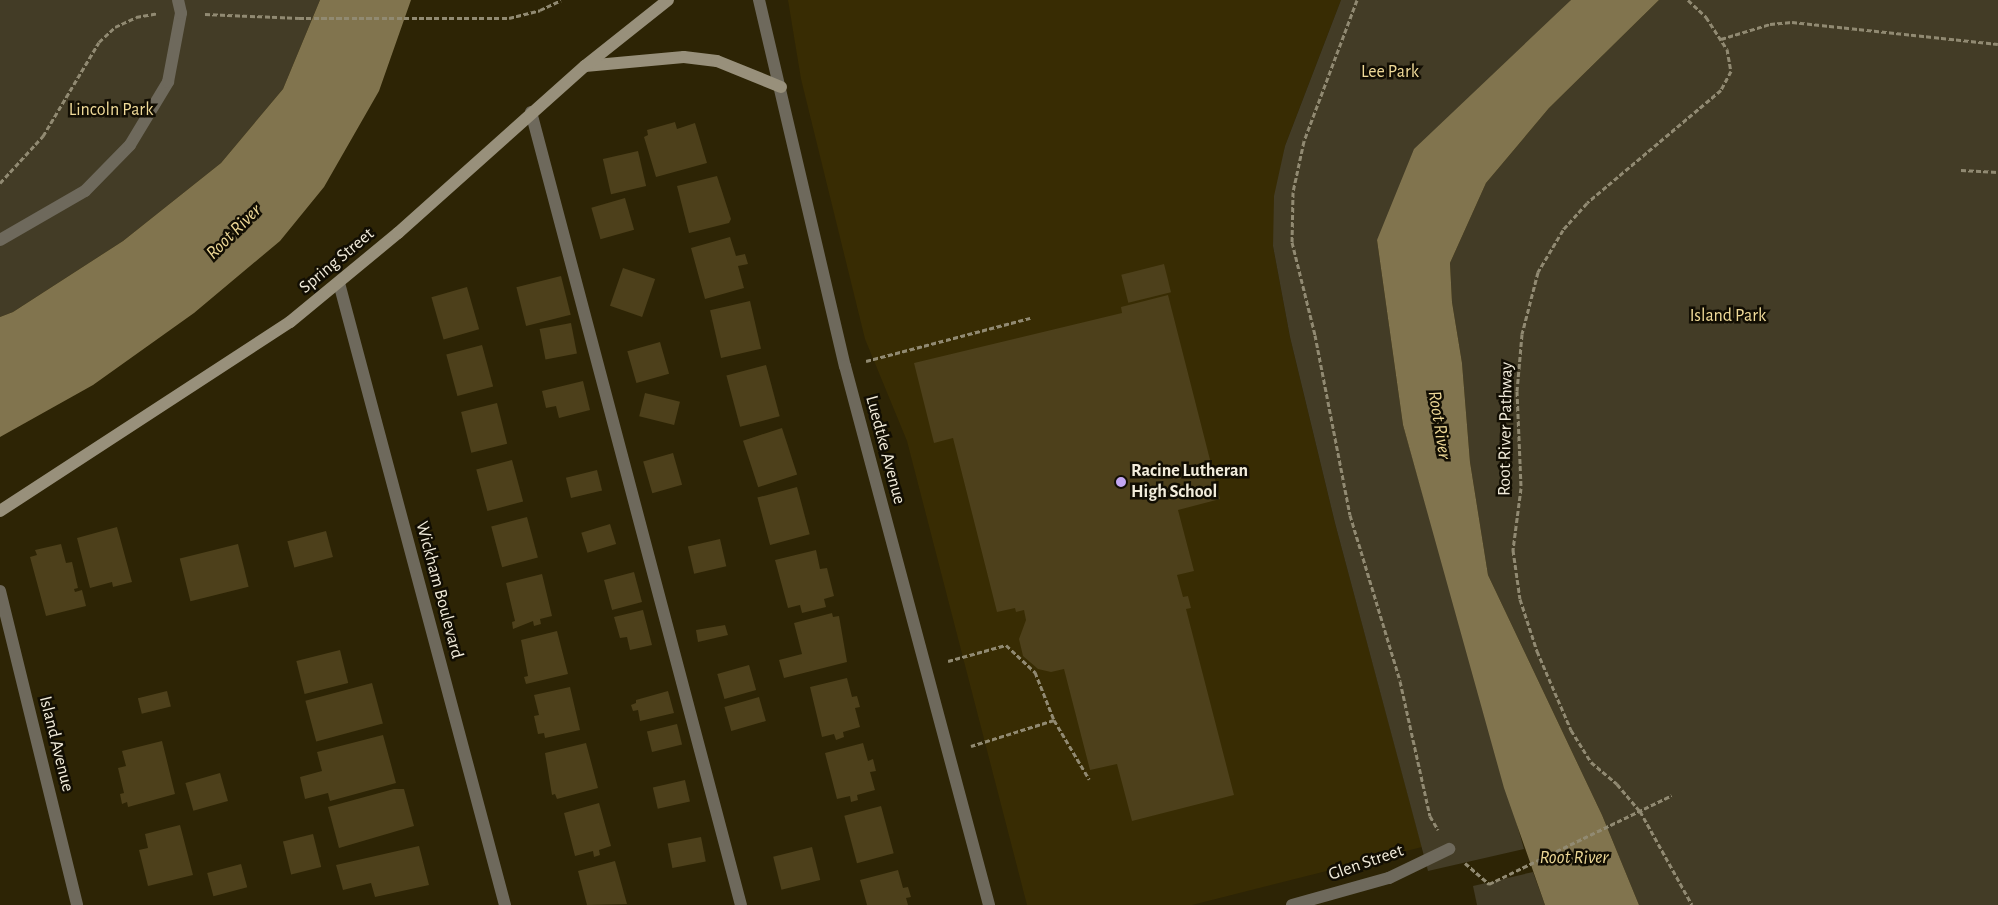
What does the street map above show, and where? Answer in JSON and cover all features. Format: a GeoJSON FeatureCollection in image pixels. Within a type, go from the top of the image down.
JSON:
{"type":"FeatureCollection","features":[{"type":"Feature","properties":{"kind":"main road","name":"Spring Street"},"geometry":{"type":"LineString","coordinates":[[0,511],[290,322],[339,283],[585,66],[668,0]]}},
{"type":"Feature","properties":{"kind":"main road"},"geometry":{"type":"LineString","coordinates":[[585,66],[684,57],[717,61],[782,87]]}},
{"type":"Feature","properties":{"kind":"street"},"geometry":{"type":"LineString","coordinates":[[0,240],[85,191],[130,145],[168,82],[181,13],[178,0]]}},
{"type":"Feature","properties":{"kind":"street","name":"Luedtke Avenue"},"geometry":{"type":"LineString","coordinates":[[760,0],[782,87],[845,366],[989,905]]}},
{"type":"Feature","properties":{"kind":"street"},"geometry":{"type":"LineString","coordinates":[[531,112],[741,905]]}},
{"type":"Feature","properties":{"kind":"street","name":"Wickham Boulevard"},"geometry":{"type":"LineString","coordinates":[[339,283],[505,905]]}},
{"type":"Feature","properties":{"kind":"street","name":"Island Avenue"},"geometry":{"type":"LineString","coordinates":[[0,591],[77,905]]}},
{"type":"Feature","properties":{"kind":"street","name":"Glen Street"},"geometry":{"type":"LineString","coordinates":[[1292,905],[1389,878],[1449,849]]}},
{"type":"Feature","properties":{"kind":"path"},"geometry":{"type":"LineString","coordinates":[[0,183],[43,136],[99,42],[116,27],[136,17],[181,13],[299,18],[509,18],[540,10],[561,0]]}},
{"type":"Feature","properties":{"kind":"path"},"geometry":{"type":"LineString","coordinates":[[1357,0],[1304,142],[1293,192],[1292,242],[1315,335],[1350,515],[1400,682],[1430,816],[1449,849],[1489,884],[1672,796]]}},
{"type":"Feature","properties":{"kind":"path","name":"Root River Pathway"},"geometry":{"type":"LineString","coordinates":[[1688,0],[1706,17],[1721,39],[1730,61],[1728,80],[1721,90],[1587,203],[1563,230],[1538,272],[1521,344],[1517,391],[1521,488],[1513,550],[1520,599],[1552,691],[1571,730],[1591,762],[1617,784],[1640,811],[1692,905]]}},
{"type":"Feature","properties":{"kind":"path"},"geometry":{"type":"LineString","coordinates":[[1721,39],[1770,24],[1792,22],[1998,44]]}},
{"type":"Feature","properties":{"kind":"path"},"geometry":{"type":"LineString","coordinates":[[1961,170],[1998,172]]}},
{"type":"Feature","properties":{"kind":"path"},"geometry":{"type":"LineString","coordinates":[[845,366],[1030,318]]}},
{"type":"Feature","properties":{"kind":"path"},"geometry":{"type":"LineString","coordinates":[[924,667],[1006,645],[1035,672],[1054,720],[1088,779]]}},
{"type":"Feature","properties":{"kind":"path"},"geometry":{"type":"LineString","coordinates":[[948,753],[1054,720]]}},
{"type":"Feature","properties":{"kind":"shaded area","name":"Racine Lutheran High School"},"geometry":{"type":"Polygon","coordinates":[[[788,0],[1341,0],[1285,146],[1273,246],[1290,337],[1335,523],[1422,847],[1192,905],[1027,905],[907,441],[865,339],[801,79],[788,0]]]}},
{"type":"Feature","properties":{"kind":"green space","name":"Lincoln Park"},"geometry":{"type":"Polygon","coordinates":[[[0,0],[320,0],[283,89],[221,163],[123,241],[13,312],[0,317],[0,0]]]}},
{"type":"Feature","properties":{"kind":"green space","name":"Lee Park"},"geometry":{"type":"Polygon","coordinates":[[[1341,0],[1571,0],[1377,240],[1403,425],[1524,849],[1428,871],[1335,523],[1290,337],[1273,246],[1274,196],[1285,146],[1341,0]]]}},
{"type":"Feature","properties":{"kind":"green space","name":"Island Park"},"geometry":{"type":"Polygon","coordinates":[[[1659,0],[1998,0],[1998,905],[1639,905],[1602,815],[1488,575],[1470,462],[1462,363],[1452,302],[1450,263],[1486,183],[1549,108],[1659,0]]]}},
{"type":"Feature","properties":{"kind":"green space"},"geometry":{"type":"Polygon","coordinates":[[[1533,872],[1545,905],[1477,905],[1473,886],[1533,872]]]}},
{"type":"Feature","properties":{"kind":"water","name":"Root River"},"geometry":{"type":"Polygon","coordinates":[[[320,0],[411,0],[379,91],[324,187],[280,241],[194,313],[93,385],[0,437],[0,317],[13,312],[123,241],[221,163],[283,89],[320,0]]]}},
{"type":"Feature","properties":{"kind":"water","name":"Root River"},"geometry":{"type":"Polygon","coordinates":[[[1571,0],[1659,0],[1549,108],[1486,183],[1450,263],[1452,302],[1462,363],[1470,462],[1488,575],[1602,815],[1639,905],[1545,905],[1504,788],[1403,425],[1377,240],[1414,149],[1571,0]]]}},
{"type":"Feature","properties":{"kind":"building"},"geometry":{"type":"Polygon","coordinates":[[[675,122],[677,129],[695,123],[707,163],[656,177],[644,137],[648,135],[647,130],[675,122]]]}},
{"type":"Feature","properties":{"kind":"building"},"geometry":{"type":"Polygon","coordinates":[[[638,151],[646,186],[611,194],[603,159],[638,151]]]}},
{"type":"Feature","properties":{"kind":"building"},"geometry":{"type":"Polygon","coordinates":[[[717,176],[731,219],[729,223],[689,233],[677,186],[717,176]]]}},
{"type":"Feature","properties":{"kind":"building"},"geometry":{"type":"Polygon","coordinates":[[[625,198],[634,230],[600,239],[591,208],[625,198]]]}},
{"type":"Feature","properties":{"kind":"building"},"geometry":{"type":"Polygon","coordinates":[[[730,237],[736,256],[745,254],[748,264],[738,266],[744,288],[705,299],[691,248],[730,237]]]}},
{"type":"Feature","properties":{"kind":"building"},"geometry":{"type":"Polygon","coordinates":[[[1164,264],[1171,292],[1128,303],[1121,275],[1164,264]]]}},
{"type":"Feature","properties":{"kind":"building"},"geometry":{"type":"Polygon","coordinates":[[[623,268],[655,279],[642,317],[610,306],[623,268]]]}},
{"type":"Feature","properties":{"kind":"building"},"geometry":{"type":"Polygon","coordinates":[[[561,276],[571,315],[526,326],[516,287],[561,276]]]}},
{"type":"Feature","properties":{"kind":"building"},"geometry":{"type":"Polygon","coordinates":[[[467,287],[479,329],[444,339],[431,297],[467,287]]]}},
{"type":"Feature","properties":{"kind":"building"},"geometry":{"type":"Polygon","coordinates":[[[1168,295],[1220,499],[1178,510],[1194,571],[1177,575],[1183,597],[1188,596],[1191,608],[1186,609],[1234,795],[1132,821],[1117,764],[1090,770],[1064,669],[1051,672],[1038,669],[1023,656],[1019,639],[1026,620],[1024,610],[1016,612],[1015,608],[997,612],[953,438],[934,443],[914,363],[1122,313],[1121,307],[1168,295]]]}},
{"type":"Feature","properties":{"kind":"building"},"geometry":{"type":"Polygon","coordinates":[[[750,301],[761,349],[721,358],[710,310],[750,301]]]}},
{"type":"Feature","properties":{"kind":"building"},"geometry":{"type":"Polygon","coordinates":[[[571,323],[577,353],[546,360],[540,329],[571,323]]]}},
{"type":"Feature","properties":{"kind":"building"},"geometry":{"type":"Polygon","coordinates":[[[660,342],[669,374],[636,383],[627,351],[660,342]]]}},
{"type":"Feature","properties":{"kind":"building"},"geometry":{"type":"Polygon","coordinates":[[[482,345],[493,387],[457,396],[446,355],[482,345]]]}},
{"type":"Feature","properties":{"kind":"building"},"geometry":{"type":"Polygon","coordinates":[[[766,365],[780,416],[740,427],[726,376],[766,365]]]}},
{"type":"Feature","properties":{"kind":"building"},"geometry":{"type":"Polygon","coordinates":[[[583,381],[590,410],[559,418],[556,406],[546,408],[542,391],[583,381]]]}},
{"type":"Feature","properties":{"kind":"building"},"geometry":{"type":"Polygon","coordinates":[[[645,393],[680,402],[674,425],[639,416],[645,393]]]}},
{"type":"Feature","properties":{"kind":"building"},"geometry":{"type":"Polygon","coordinates":[[[497,403],[507,444],[471,453],[461,412],[497,403]]]}},
{"type":"Feature","properties":{"kind":"building"},"geometry":{"type":"Polygon","coordinates":[[[782,428],[797,475],[758,487],[743,441],[782,428]]]}},
{"type":"Feature","properties":{"kind":"building"},"geometry":{"type":"Polygon","coordinates":[[[673,453],[682,485],[652,493],[643,462],[673,453]]]}},
{"type":"Feature","properties":{"kind":"building"},"geometry":{"type":"Polygon","coordinates":[[[512,460],[523,502],[487,511],[476,470],[512,460]]]}},
{"type":"Feature","properties":{"kind":"building"},"geometry":{"type":"Polygon","coordinates":[[[597,470],[602,490],[571,498],[566,478],[597,470]]]}},
{"type":"Feature","properties":{"kind":"building"},"geometry":{"type":"Polygon","coordinates":[[[797,487],[810,534],[770,545],[757,498],[797,487]]]}},
{"type":"Feature","properties":{"kind":"building"},"geometry":{"type":"Polygon","coordinates":[[[527,517],[538,558],[502,567],[491,527],[527,517]]]}},
{"type":"Feature","properties":{"kind":"building"},"geometry":{"type":"Polygon","coordinates":[[[610,524],[616,544],[587,553],[581,533],[610,524]]]}},
{"type":"Feature","properties":{"kind":"building"},"geometry":{"type":"Polygon","coordinates":[[[117,527],[132,582],[113,587],[112,582],[90,588],[77,538],[117,527]]]}},
{"type":"Feature","properties":{"kind":"building"},"geometry":{"type":"Polygon","coordinates":[[[326,531],[333,557],[294,567],[287,541],[326,531]]]}},
{"type":"Feature","properties":{"kind":"building"},"geometry":{"type":"Polygon","coordinates":[[[720,539],[726,566],[694,574],[688,546],[720,539]]]}},
{"type":"Feature","properties":{"kind":"building"},"geometry":{"type":"Polygon","coordinates":[[[61,544],[66,563],[72,562],[78,588],[74,589],[75,592],[82,590],[86,606],[46,616],[30,557],[37,555],[35,550],[61,544]]]}},
{"type":"Feature","properties":{"kind":"building"},"geometry":{"type":"Polygon","coordinates":[[[238,544],[249,587],[190,601],[180,559],[238,544]]]}},
{"type":"Feature","properties":{"kind":"building"},"geometry":{"type":"Polygon","coordinates":[[[816,550],[820,569],[827,568],[834,596],[824,599],[826,607],[802,613],[800,605],[788,608],[775,560],[816,550]]]}},
{"type":"Feature","properties":{"kind":"building"},"geometry":{"type":"Polygon","coordinates":[[[634,572],[642,602],[612,610],[604,580],[634,572]]]}},
{"type":"Feature","properties":{"kind":"building"},"geometry":{"type":"Polygon","coordinates":[[[542,574],[552,616],[540,619],[541,624],[534,626],[533,621],[513,629],[512,622],[515,621],[506,583],[542,574]]]}},
{"type":"Feature","properties":{"kind":"building"},"geometry":{"type":"Polygon","coordinates":[[[643,610],[652,645],[630,650],[627,637],[620,638],[614,617],[643,610]]]}},
{"type":"Feature","properties":{"kind":"building"},"geometry":{"type":"Polygon","coordinates":[[[832,613],[833,617],[839,616],[847,662],[784,678],[779,660],[802,654],[794,623],[832,613]]]}},
{"type":"Feature","properties":{"kind":"building"},"geometry":{"type":"Polygon","coordinates":[[[725,625],[728,635],[698,642],[696,630],[725,625]]]}},
{"type":"Feature","properties":{"kind":"building"},"geometry":{"type":"Polygon","coordinates":[[[557,631],[568,674],[526,684],[524,677],[528,676],[521,640],[557,631]]]}},
{"type":"Feature","properties":{"kind":"building"},"geometry":{"type":"Polygon","coordinates":[[[340,650],[348,683],[305,694],[296,661],[340,650]]]}},
{"type":"Feature","properties":{"kind":"building"},"geometry":{"type":"Polygon","coordinates":[[[749,665],[756,690],[724,699],[717,674],[749,665]]]}},
{"type":"Feature","properties":{"kind":"building"},"geometry":{"type":"Polygon","coordinates":[[[847,678],[852,697],[857,696],[860,707],[855,708],[860,727],[843,732],[844,737],[836,740],[834,734],[822,737],[810,687],[847,678]]]}},
{"type":"Feature","properties":{"kind":"building"},"geometry":{"type":"Polygon","coordinates":[[[372,683],[383,724],[316,741],[305,701],[372,683]]]}},
{"type":"Feature","properties":{"kind":"building"},"geometry":{"type":"Polygon","coordinates":[[[570,687],[580,730],[545,738],[544,733],[538,734],[534,716],[539,715],[534,695],[570,687]]]}},
{"type":"Feature","properties":{"kind":"building"},"geometry":{"type":"Polygon","coordinates":[[[167,691],[171,707],[142,714],[138,698],[167,691]]]}},
{"type":"Feature","properties":{"kind":"building"},"geometry":{"type":"Polygon","coordinates":[[[668,691],[674,713],[640,721],[638,710],[633,711],[631,705],[636,703],[636,700],[668,691]]]}},
{"type":"Feature","properties":{"kind":"building"},"geometry":{"type":"Polygon","coordinates":[[[759,697],[766,721],[731,731],[724,707],[759,697]]]}},
{"type":"Feature","properties":{"kind":"building"},"geometry":{"type":"Polygon","coordinates":[[[677,724],[682,744],[652,752],[647,731],[677,724]]]}},
{"type":"Feature","properties":{"kind":"building"},"geometry":{"type":"Polygon","coordinates":[[[383,735],[396,783],[330,801],[328,793],[305,799],[300,777],[322,771],[317,752],[383,735]]]}},
{"type":"Feature","properties":{"kind":"building"},"geometry":{"type":"Polygon","coordinates":[[[162,741],[175,794],[128,807],[127,802],[122,804],[120,794],[124,793],[118,768],[126,766],[122,751],[162,741]]]}},
{"type":"Feature","properties":{"kind":"building"},"geometry":{"type":"Polygon","coordinates":[[[586,743],[598,788],[557,799],[555,794],[552,795],[545,753],[586,743]]]}},
{"type":"Feature","properties":{"kind":"building"},"geometry":{"type":"Polygon","coordinates":[[[863,743],[868,761],[873,759],[876,771],[870,772],[875,790],[857,795],[858,800],[851,802],[850,796],[837,799],[825,753],[863,743]]]}},
{"type":"Feature","properties":{"kind":"building"},"geometry":{"type":"Polygon","coordinates":[[[220,773],[228,801],[193,811],[185,783],[220,773]]]}},
{"type":"Feature","properties":{"kind":"building"},"geometry":{"type":"Polygon","coordinates":[[[685,780],[690,801],[658,809],[653,787],[685,780]]]}},
{"type":"Feature","properties":{"kind":"building"},"geometry":{"type":"Polygon","coordinates":[[[394,789],[404,789],[414,826],[339,848],[328,807],[394,789]]]}},
{"type":"Feature","properties":{"kind":"building"},"geometry":{"type":"Polygon","coordinates":[[[599,803],[611,846],[599,850],[600,855],[594,857],[593,851],[575,856],[564,813],[599,803]]]}},
{"type":"Feature","properties":{"kind":"building"},"geometry":{"type":"Polygon","coordinates":[[[881,806],[894,853],[857,863],[844,816],[881,806]]]}},
{"type":"Feature","properties":{"kind":"building"},"geometry":{"type":"Polygon","coordinates":[[[180,825],[193,875],[148,886],[139,850],[148,848],[145,834],[180,825]]]}},
{"type":"Feature","properties":{"kind":"building"},"geometry":{"type":"Polygon","coordinates":[[[313,834],[321,867],[291,874],[283,841],[313,834]]]}},
{"type":"Feature","properties":{"kind":"building"},"geometry":{"type":"Polygon","coordinates":[[[701,837],[706,862],[672,868],[668,843],[701,837]]]}},
{"type":"Feature","properties":{"kind":"building"},"geometry":{"type":"Polygon","coordinates":[[[419,846],[429,885],[375,897],[371,883],[343,890],[336,865],[419,846]]]}},
{"type":"Feature","properties":{"kind":"building"},"geometry":{"type":"Polygon","coordinates":[[[812,847],[820,880],[781,890],[773,857],[812,847]]]}},
{"type":"Feature","properties":{"kind":"building"},"geometry":{"type":"Polygon","coordinates":[[[615,861],[627,904],[587,905],[578,871],[615,861]]]}},
{"type":"Feature","properties":{"kind":"building"},"geometry":{"type":"Polygon","coordinates":[[[241,864],[247,887],[213,896],[207,873],[241,864]]]}},
{"type":"Feature","properties":{"kind":"building"},"geometry":{"type":"Polygon","coordinates":[[[898,870],[903,888],[908,887],[911,897],[906,898],[908,905],[867,905],[860,880],[898,870]]]}},
{"type":"Feature","properties":{"kind":"place","name":"Racine Lutheran High School"},"geometry":{"type":"Point","coordinates":[1121,482]}}]}
